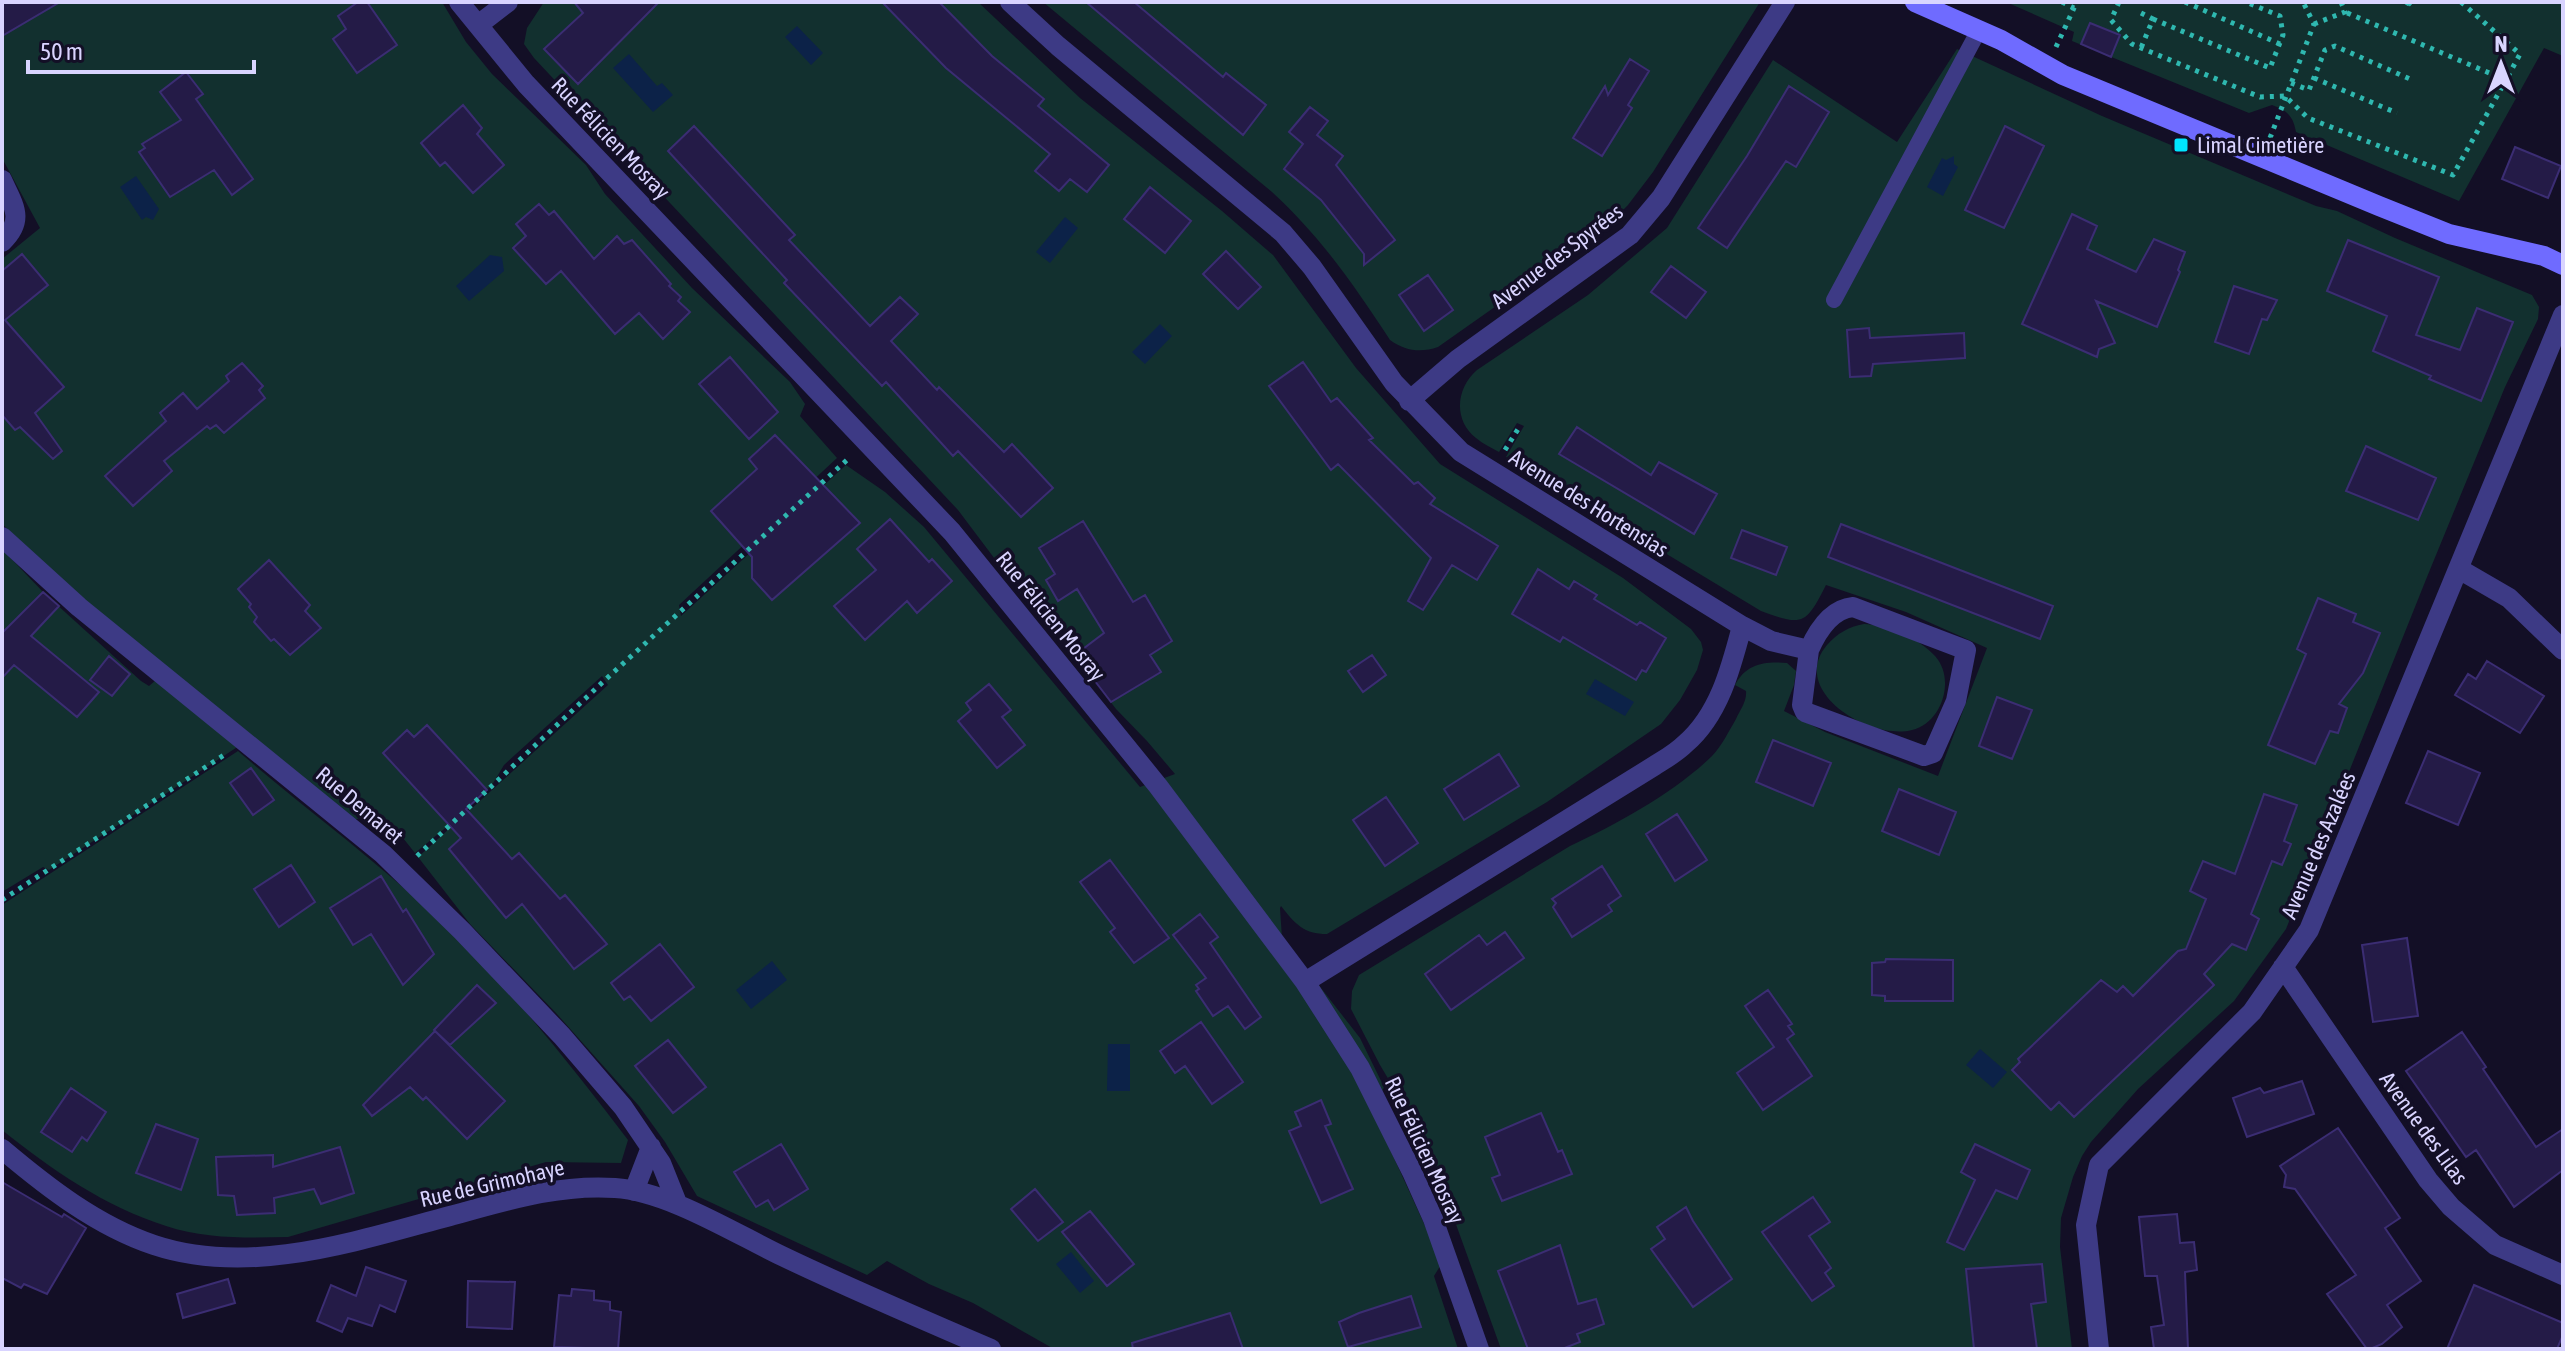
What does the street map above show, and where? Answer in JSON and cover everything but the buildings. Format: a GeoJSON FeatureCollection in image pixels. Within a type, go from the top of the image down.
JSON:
{"type":"FeatureCollection","features":[{"type":"Feature","properties":{"kind":"street","name":"Rue Félicien Mosray"},"geometry":{"type":"LineString","coordinates":[[459,2],[526,84],[952,532],[1158,786],[1305,982],[1360,1068],[1433,1219],[1479,1349]]}},
{"type":"Feature","properties":{"kind":"street"},"geometry":{"type":"LineString","coordinates":[[478,25],[508,2]]}},
{"type":"Feature","properties":{"kind":"street","name":"Avenue des Hortensias"},"geometry":{"type":"LineString","coordinates":[[1010,2],[1058,46],[1283,233],[1312,267],[1409,401],[1461,452],[1742,626],[1771,641],[1809,650]]}},
{"type":"Feature","properties":{"kind":"street","name":"Avenue des Spyrées"},"geometry":{"type":"LineString","coordinates":[[1409,401],[1458,359],[1630,235],[1661,198],[1785,2]]}},
{"type":"Feature","properties":{"kind":"street"},"geometry":{"type":"LineString","coordinates":[[1915,2],[1979,30],[2063,75],[2449,234],[2544,256],[2563,265]]}},
{"type":"Feature","properties":{"kind":"street"},"geometry":{"type":"LineString","coordinates":[[2,180],[16,218],[14,231],[2,242]]}},
{"type":"Feature","properties":{"kind":"street","name":"Avenue des Azalées"},"geometry":{"type":"LineString","coordinates":[[2099,1349],[2086,1225],[2099,1165],[2252,1012],[2309,930],[2563,316]]}},
{"type":"Feature","properties":{"kind":"street","name":"Rue Demaret"},"geometry":{"type":"LineString","coordinates":[[2,537],[79,607],[401,871],[462,931],[562,1036],[623,1107],[661,1163],[677,1203]]}},
{"type":"Feature","properties":{"kind":"street"},"geometry":{"type":"LineString","coordinates":[[2459,569],[2509,598],[2563,650]]}},
{"type":"Feature","properties":{"kind":"street"},"geometry":{"type":"LineString","coordinates":[[1847,607],[1966,650],[1956,701],[1933,753],[1924,756],[1805,712],[1802,705],[1809,650],[1822,626],[1847,607]]}},
{"type":"Feature","properties":{"kind":"street"},"geometry":{"type":"LineString","coordinates":[[1305,982],[1687,743],[1699,730],[1720,695],[1742,626]]}},
{"type":"Feature","properties":{"kind":"street","name":"Avenue des Lilas"},"geometry":{"type":"LineString","coordinates":[[2283,967],[2428,1180],[2451,1207],[2495,1245],[2563,1275]]}},
{"type":"Feature","properties":{"kind":"street"},"geometry":{"type":"LineString","coordinates":[[634,1191],[651,1147]]}},
{"type":"Feature","properties":{"kind":"street","name":"Rue de Grimohaye"},"geometry":{"type":"LineString","coordinates":[[2,1149],[61,1196],[126,1233],[163,1248],[222,1258],[281,1254],[338,1245],[550,1190],[619,1188],[634,1191],[677,1203],[875,1300],[991,1349]]}},
{"type":"Feature","properties":{"kind":"lane"},"geometry":{"type":"LineString","coordinates":[[1834,300],[1979,30]]}},
{"type":"Feature","properties":{"kind":"path"},"geometry":{"type":"LineString","coordinates":[[2048,66],[2076,5],[2062,2]]}},
{"type":"Feature","properties":{"kind":"path"},"geometry":{"type":"LineString","coordinates":[[2119,2],[2111,20],[2132,44],[2260,97],[2285,96],[2308,118],[2453,175],[2520,54],[2461,2]]}},
{"type":"Feature","properties":{"kind":"path"},"geometry":{"type":"LineString","coordinates":[[2185,2],[2280,44]]}},
{"type":"Feature","properties":{"kind":"path"},"geometry":{"type":"LineString","coordinates":[[2141,13],[2270,68],[2283,35],[2280,16],[2246,2]]}},
{"type":"Feature","properties":{"kind":"path"},"geometry":{"type":"LineString","coordinates":[[2269,12],[2272,2]]}},
{"type":"Feature","properties":{"kind":"path"},"geometry":{"type":"LineString","coordinates":[[2303,2],[2314,24]]}},
{"type":"Feature","properties":{"kind":"path"},"geometry":{"type":"LineString","coordinates":[[2341,2],[2345,12]]}},
{"type":"Feature","properties":{"kind":"path"},"geometry":{"type":"LineString","coordinates":[[2263,158],[2314,24],[2345,12],[2506,80]]}},
{"type":"Feature","properties":{"kind":"path"},"geometry":{"type":"LineString","coordinates":[[2141,48],[2153,19]]}},
{"type":"Feature","properties":{"kind":"path"},"geometry":{"type":"LineString","coordinates":[[2291,83],[2309,90],[2325,50],[2335,46],[2410,79]]}},
{"type":"Feature","properties":{"kind":"path"},"geometry":{"type":"LineString","coordinates":[[2314,78],[2397,113]]}},
{"type":"Feature","properties":{"kind":"path"},"geometry":{"type":"LineString","coordinates":[[401,871],[866,442]]}},
{"type":"Feature","properties":{"kind":"path"},"geometry":{"type":"LineString","coordinates":[[2,900],[245,742]]}},
{"type":"Feature","properties":{"kind":"green space"},"geometry":{"type":"Polygon","coordinates":[[[2,2],[442,2],[466,42],[492,74],[586,165],[605,194],[692,288],[790,382],[805,404],[800,416],[837,458],[679,605],[681,616],[846,465],[885,492],[924,527],[1140,787],[1175,774],[1116,709],[1075,655],[1022,595],[958,510],[534,58],[524,44],[527,28],[544,2],[978,2],[1080,98],[1273,255],[1356,368],[1440,464],[1623,578],[1691,629],[1703,650],[1697,670],[1680,700],[1661,724],[1547,802],[1327,934],[1306,930],[1280,908],[1282,938],[1360,1038],[1384,1087],[1373,1112],[1442,1263],[1434,1276],[1458,1349],[1054,1349],[973,1303],[887,1261],[867,1275],[697,1196],[639,1106],[556,1013],[470,924],[418,857],[608,685],[602,676],[504,765],[492,785],[415,853],[403,838],[386,836],[364,818],[342,821],[245,742],[49,870],[43,867],[2,892],[2,549],[44,593],[141,681],[149,686],[163,674],[2,524],[2,259],[40,228],[2,158],[2,2]]]}},
{"type":"Feature","properties":{"kind":"green space"},"geometry":{"type":"Polygon","coordinates":[[[1043,2],[1760,2],[1653,172],[1628,205],[1600,233],[1438,347],[1419,350],[1401,347],[1390,340],[1336,262],[1272,192],[1043,2]]]}},
{"type":"Feature","properties":{"kind":"green space"},"geometry":{"type":"Polygon","coordinates":[[[2006,2],[2563,2],[2563,56],[2544,48],[2459,201],[2296,132],[2291,118],[2277,107],[2272,105],[2249,113],[2072,41],[2074,32],[2006,2]]]}},
{"type":"Feature","properties":{"kind":"green space"},"geometry":{"type":"Polygon","coordinates":[[[1957,49],[2102,116],[2316,206],[2337,211],[2532,295],[2539,307],[2538,319],[2505,387],[2286,929],[2234,1001],[2138,1089],[2082,1156],[2061,1218],[2060,1247],[2072,1349],[1501,1349],[1427,1144],[1351,1009],[1352,991],[1359,975],[1570,846],[1626,818],[1697,770],[1719,748],[1741,709],[1746,691],[1735,685],[1750,668],[1787,663],[1796,671],[1784,711],[1825,732],[1938,776],[1987,648],[1906,612],[1826,585],[1813,608],[1802,619],[1786,619],[1761,611],[1506,457],[1524,426],[1517,423],[1499,452],[1479,440],[1464,422],[1461,395],[1477,370],[1588,295],[1667,228],[1773,60],[1897,142],[1957,49]]]}},
{"type":"Feature","properties":{"kind":"green space"},"geometry":{"type":"Polygon","coordinates":[[[1864,624],[1912,638],[1928,649],[1941,665],[1945,688],[1943,699],[1931,719],[1922,726],[1895,731],[1876,728],[1839,709],[1826,695],[1818,679],[1818,662],[1827,645],[1844,631],[1864,624]]]}},
{"type":"Feature","properties":{"kind":"green space"},"geometry":{"type":"Polygon","coordinates":[[[238,751],[414,897],[489,971],[561,1054],[628,1140],[621,1163],[546,1162],[288,1237],[226,1237],[181,1230],[121,1208],[60,1173],[2,1130],[2,905],[238,751]]]}},
{"type":"Feature","properties":{"kind":"water"},"geometry":{"type":"Polygon","coordinates":[[[797,26],[823,53],[811,65],[785,37],[797,26]]]}},
{"type":"Feature","properties":{"kind":"water"},"geometry":{"type":"Polygon","coordinates":[[[629,54],[657,86],[662,83],[673,95],[653,112],[613,68],[629,54]]]}},
{"type":"Feature","properties":{"kind":"water"},"geometry":{"type":"Polygon","coordinates":[[[1954,156],[1954,164],[1958,167],[1943,196],[1927,187],[1942,158],[1946,160],[1954,156]]]}},
{"type":"Feature","properties":{"kind":"water"},"geometry":{"type":"Polygon","coordinates":[[[136,176],[159,209],[153,220],[146,217],[142,220],[120,187],[136,176]]]}},
{"type":"Feature","properties":{"kind":"water"},"geometry":{"type":"Polygon","coordinates":[[[1065,217],[1078,228],[1050,263],[1036,252],[1065,217]]]}},
{"type":"Feature","properties":{"kind":"water"},"geometry":{"type":"Polygon","coordinates":[[[490,255],[502,257],[504,271],[469,301],[456,286],[490,255]]]}},
{"type":"Feature","properties":{"kind":"water"},"geometry":{"type":"Polygon","coordinates":[[[1160,324],[1172,336],[1145,364],[1132,352],[1160,324]]]}},
{"type":"Feature","properties":{"kind":"water"},"geometry":{"type":"Polygon","coordinates":[[[1595,679],[1634,702],[1625,716],[1586,694],[1595,679]]]}},
{"type":"Feature","properties":{"kind":"water"},"geometry":{"type":"Polygon","coordinates":[[[772,961],[787,980],[751,1009],[736,990],[772,961]]]}},
{"type":"Feature","properties":{"kind":"water"},"geometry":{"type":"Polygon","coordinates":[[[1108,1044],[1130,1044],[1130,1091],[1107,1091],[1108,1044]]]}},
{"type":"Feature","properties":{"kind":"water"},"geometry":{"type":"Polygon","coordinates":[[[1980,1049],[2007,1072],[1993,1088],[1966,1065],[1980,1049]]]}},
{"type":"Feature","properties":{"kind":"water"},"geometry":{"type":"Polygon","coordinates":[[[1071,1252],[1094,1281],[1080,1293],[1056,1264],[1071,1252]]]}},
{"type":"Feature","properties":{"kind":"place","name":"Limal Cimetière"},"geometry":{"type":"Point","coordinates":[2181,145]}}]}
